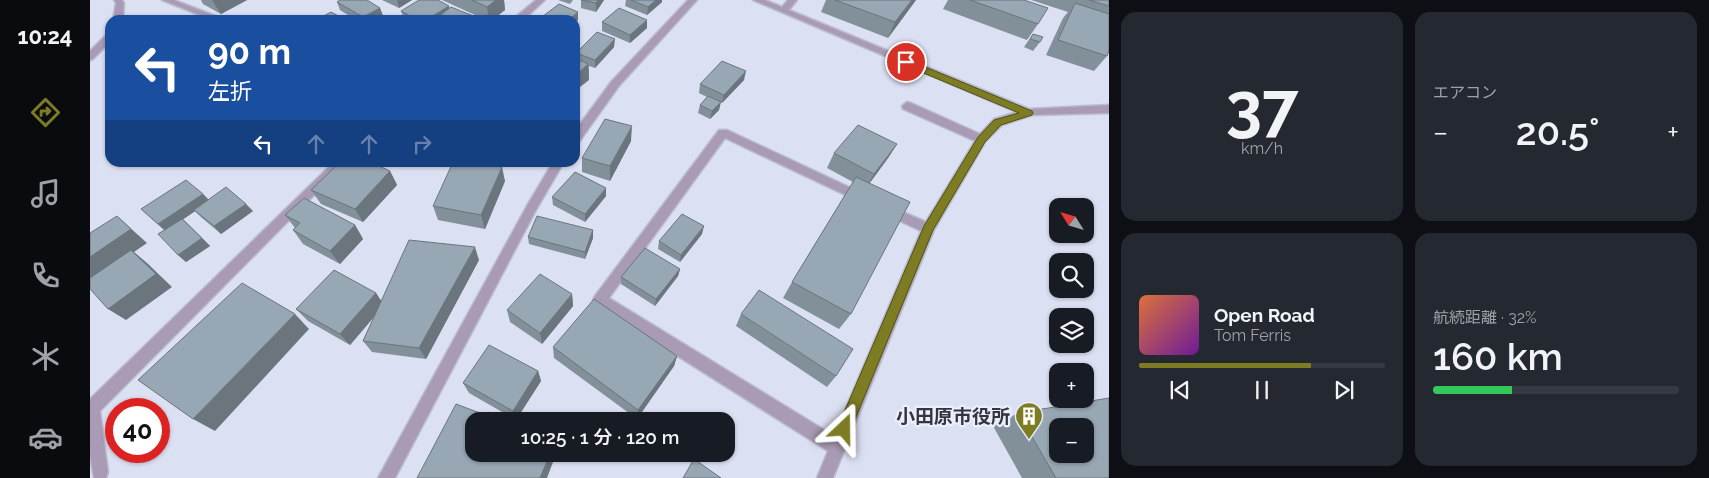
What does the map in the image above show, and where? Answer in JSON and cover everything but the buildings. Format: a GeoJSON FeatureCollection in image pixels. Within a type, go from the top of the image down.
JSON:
{"type":"FeatureCollection","features":[{"type":"Feature","properties":{"kind":"street"},"geometry":{"type":"LineString","coordinates":[[118,0],[120,3],[119,15]]}},
{"type":"Feature","properties":{"kind":"street"},"geometry":{"type":"LineString","coordinates":[[166,0],[207,15]]}},
{"type":"Feature","properties":{"kind":"street"},"geometry":{"type":"LineString","coordinates":[[523,15],[541,0]]}},
{"type":"Feature","properties":{"kind":"street"},"geometry":{"type":"LineString","coordinates":[[580,132],[615,84],[693,0]]}},
{"type":"Feature","properties":{"kind":"street"},"geometry":{"type":"LineString","coordinates":[[757,0],[1028,113]]}},
{"type":"Feature","properties":{"kind":"street"},"geometry":{"type":"LineString","coordinates":[[783,11],[793,0]]}},
{"type":"Feature","properties":{"kind":"street"},"geometry":{"type":"LineString","coordinates":[[90,57],[105,41]]}},
{"type":"Feature","properties":{"kind":"street"},"geometry":{"type":"LineString","coordinates":[[907,106],[982,139]]}},
{"type":"Feature","properties":{"kind":"street"},"geometry":{"type":"LineString","coordinates":[[825,478],[928,229],[982,139],[998,122],[1028,113],[1109,109]]}},
{"type":"Feature","properties":{"kind":"street"},"geometry":{"type":"LineString","coordinates":[[837,447],[600,300],[723,133],[928,229]]}},
{"type":"Feature","properties":{"kind":"street"},"geometry":{"type":"LineString","coordinates":[[100,472],[91,407],[337,167]]}},
{"type":"Feature","properties":{"kind":"street"},"geometry":{"type":"LineString","coordinates":[[386,478],[532,207],[556,167]]}},
{"type":"Feature","properties":{"kind":"place","name":"小田原市役所"},"geometry":{"type":"Point","coordinates":[1029,440]}},
{"type":"Feature","properties":{"kind":"route"},"geometry":{"type":"LineString","coordinates":[[844,429],[928,229],[982,139],[998,122],[1028,113],[906,62]]}}]}
